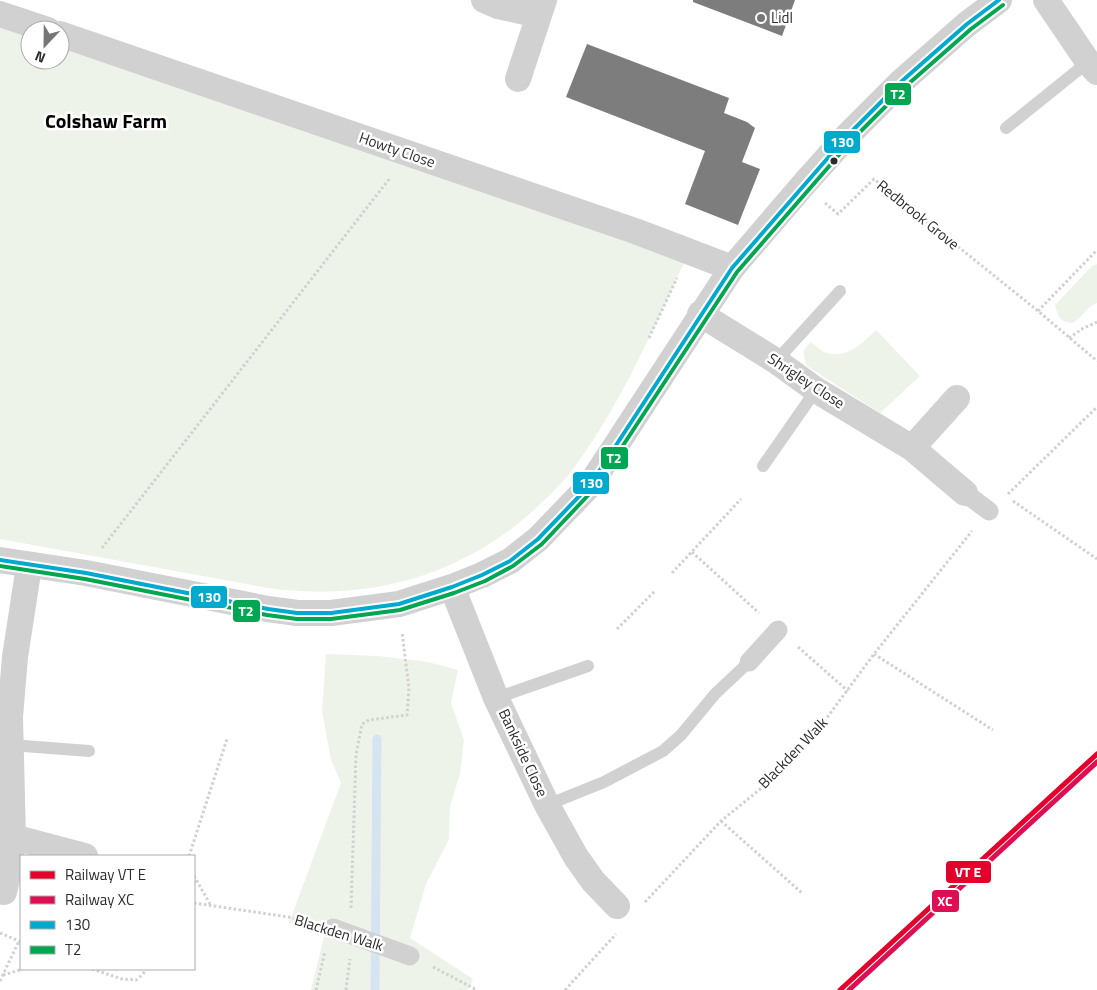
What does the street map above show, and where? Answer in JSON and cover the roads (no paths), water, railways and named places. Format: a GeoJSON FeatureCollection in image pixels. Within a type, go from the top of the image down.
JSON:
{"type":"FeatureCollection","features":[{"type":"Feature","properties":{"kind":"street"},"geometry":{"type":"LineString","coordinates":[[484,0],[498,6],[541,7],[518,79]]}},
{"type":"Feature","properties":{"kind":"street"},"geometry":{"type":"LineString","coordinates":[[0,560],[86,573],[238,604],[297,613],[331,613],[399,604],[452,587],[510,561],[538,539],[590,485],[620,442],[700,314],[732,268],[804,184],[847,136],[902,81],[967,24],[999,0]]}},
{"type":"Feature","properties":{"kind":"street"},"geometry":{"type":"LineString","coordinates":[[1046,0],[1093,67]]}},
{"type":"Feature","properties":{"kind":"street"},"geometry":{"type":"LineString","coordinates":[[0,14],[20,21]]}},
{"type":"Feature","properties":{"kind":"street","name":"Howty Close"},"geometry":{"type":"LineString","coordinates":[[70,37],[635,231],[732,268]]}},
{"type":"Feature","properties":{"kind":"street","name":"Shrigley Close"},"geometry":{"type":"LineString","coordinates":[[700,314],[776,361],[816,390],[912,448],[966,492]]}},
{"type":"Feature","properties":{"kind":"street"},"geometry":{"type":"LineString","coordinates":[[912,448],[957,398]]}},
{"type":"Feature","properties":{"kind":"street"},"geometry":{"type":"LineString","coordinates":[[966,492],[989,511]]}},
{"type":"Feature","properties":{"kind":"street"},"geometry":{"type":"LineString","coordinates":[[2,898],[10,867],[13,837],[11,745],[5,716],[30,566]]}},
{"type":"Feature","properties":{"kind":"street","name":"Bankside Close"},"geometry":{"type":"LineString","coordinates":[[452,587],[496,698],[547,805],[576,857],[593,881],[623,912]]}},
{"type":"Feature","properties":{"kind":"street"},"geometry":{"type":"LineString","coordinates":[[749,662],[778,630]]}},
{"type":"Feature","properties":{"kind":"street"},"geometry":{"type":"LineString","coordinates":[[13,837],[81,855]]}},
{"type":"Feature","properties":{"kind":"street","name":"Blackden Walk"},"geometry":{"type":"LineString","coordinates":[[333,928],[410,956]]}},
{"type":"Feature","properties":{"kind":"lane"},"geometry":{"type":"LineString","coordinates":[[1006,128],[1093,67]]}},
{"type":"Feature","properties":{"kind":"lane"},"geometry":{"type":"LineString","coordinates":[[776,361],[840,291]]}},
{"type":"Feature","properties":{"kind":"lane"},"geometry":{"type":"LineString","coordinates":[[763,466],[816,390]]}},
{"type":"Feature","properties":{"kind":"lane"},"geometry":{"type":"LineString","coordinates":[[547,805],[604,782],[663,751],[681,735],[715,694],[749,662]]}},
{"type":"Feature","properties":{"kind":"lane"},"geometry":{"type":"LineString","coordinates":[[496,698],[588,666]]}},
{"type":"Feature","properties":{"kind":"lane"},"geometry":{"type":"LineString","coordinates":[[11,745],[89,751]]}},
{"type":"Feature","properties":{"kind":"waterway"},"geometry":{"type":"LineString","coordinates":[[375,990],[377,739]]}},
{"type":"Feature","properties":{"kind":"rail line","name":"XC"},"geometry":{"type":"LineString","coordinates":[[849,990],[1097,762]]}},
{"type":"Feature","properties":{"kind":"place","name":"Lidl"},"geometry":{"type":"Point","coordinates":[761,18]}},
{"type":"Feature","properties":{"kind":"district","name":"Colshaw Farm"},"geometry":{"type":"Point","coordinates":[106,121]}}]}
